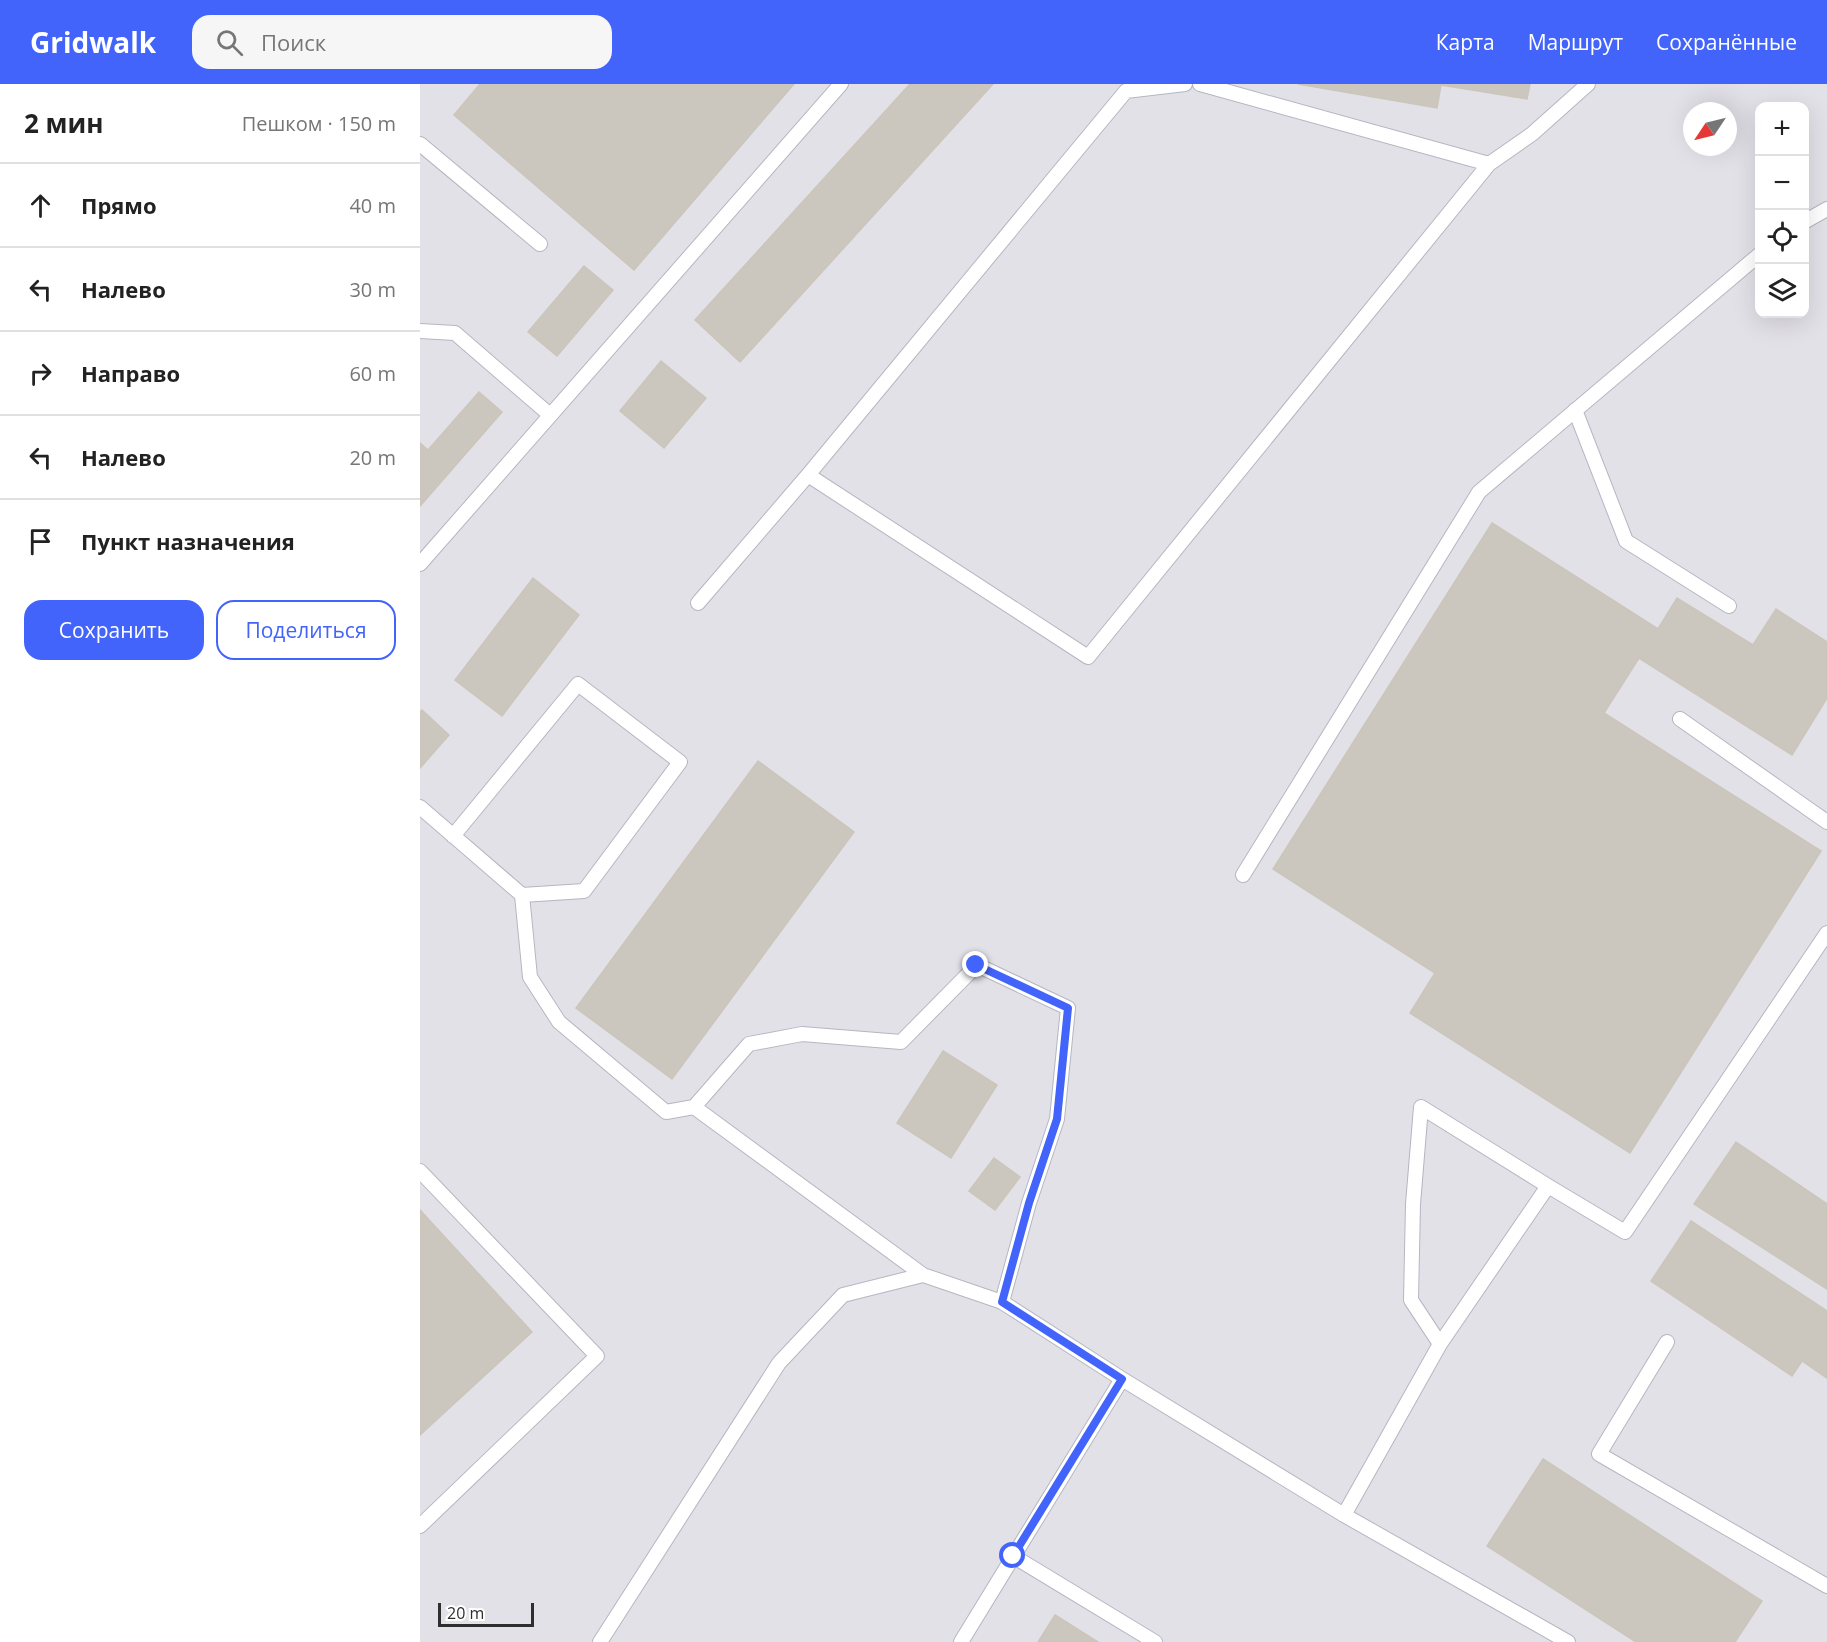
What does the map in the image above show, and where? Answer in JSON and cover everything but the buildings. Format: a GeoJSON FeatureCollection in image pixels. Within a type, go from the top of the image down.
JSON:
{"type":"FeatureCollection","features":[{"type":"Feature","properties":{"kind":"lane"},"geometry":{"type":"LineString","coordinates":[[420,564],[841,84]]}},
{"type":"Feature","properties":{"kind":"lane"},"geometry":{"type":"LineString","coordinates":[[698,603],[808,475],[1125,88],[1185,84]]}},
{"type":"Feature","properties":{"kind":"lane"},"geometry":{"type":"LineString","coordinates":[[1200,84],[1489,164]]}},
{"type":"Feature","properties":{"kind":"lane"},"geometry":{"type":"LineString","coordinates":[[808,475],[1088,657],[1489,164],[1532,134],[1588,84]]}},
{"type":"Feature","properties":{"kind":"lane"},"geometry":{"type":"LineString","coordinates":[[420,144],[540,244]]}},
{"type":"Feature","properties":{"kind":"lane"},"geometry":{"type":"LineString","coordinates":[[1809,219],[1827,209]]}},
{"type":"Feature","properties":{"kind":"lane"},"geometry":{"type":"LineString","coordinates":[[1243,875],[1479,492],[1755,258]]}},
{"type":"Feature","properties":{"kind":"lane"},"geometry":{"type":"LineString","coordinates":[[420,331],[455,333],[550,415]]}},
{"type":"Feature","properties":{"kind":"lane"},"geometry":{"type":"LineString","coordinates":[[1575,410],[1626,541],[1729,606]]}},
{"type":"Feature","properties":{"kind":"lane"},"geometry":{"type":"LineString","coordinates":[[453,836],[578,684],[680,762],[585,891],[522,895]]}},
{"type":"Feature","properties":{"kind":"lane"},"geometry":{"type":"LineString","coordinates":[[1680,719],[1827,822]]}},
{"type":"Feature","properties":{"kind":"lane"},"geometry":{"type":"LineString","coordinates":[[420,807],[522,895],[530,977],[559,1023],[666,1112],[694,1107],[749,1044],[802,1034],[901,1042],[976,965],[1068,1008],[1057,1119],[1029,1203],[1002,1302]]}},
{"type":"Feature","properties":{"kind":"lane"},"geometry":{"type":"LineString","coordinates":[[1440,1344],[1411,1300],[1413,1204],[1421,1107],[1625,1232],[1827,933]]}},
{"type":"Feature","properties":{"kind":"lane"},"geometry":{"type":"LineString","coordinates":[[694,1107],[923,1275],[1002,1302],[1122,1379],[1344,1515],[1568,1642]]}},
{"type":"Feature","properties":{"kind":"lane"},"geometry":{"type":"LineString","coordinates":[[420,1171],[597,1356],[420,1526]]}},
{"type":"Feature","properties":{"kind":"lane"},"geometry":{"type":"LineString","coordinates":[[1344,1515],[1440,1344],[1548,1186]]}},
{"type":"Feature","properties":{"kind":"lane"},"geometry":{"type":"LineString","coordinates":[[600,1642],[779,1363],[843,1295],[923,1275]]}},
{"type":"Feature","properties":{"kind":"lane"},"geometry":{"type":"LineString","coordinates":[[1667,1342],[1599,1454],[1827,1586]]}},
{"type":"Feature","properties":{"kind":"lane"},"geometry":{"type":"LineString","coordinates":[[961,1642],[1122,1379]]}},
{"type":"Feature","properties":{"kind":"lane"},"geometry":{"type":"LineString","coordinates":[[1013,1556],[1155,1642]]}},
{"type":"Feature","properties":{"kind":"shaded area"},"geometry":{"type":"Polygon","coordinates":[[[420,84],[1827,84],[1827,1642],[420,1642],[420,84]]]}},
{"type":"Feature","properties":{"kind":"route"},"geometry":{"type":"LineString","coordinates":[[976,965],[1068,1008],[1057,1119],[1029,1203],[1002,1302],[1122,1379],[1013,1556]]}}]}
